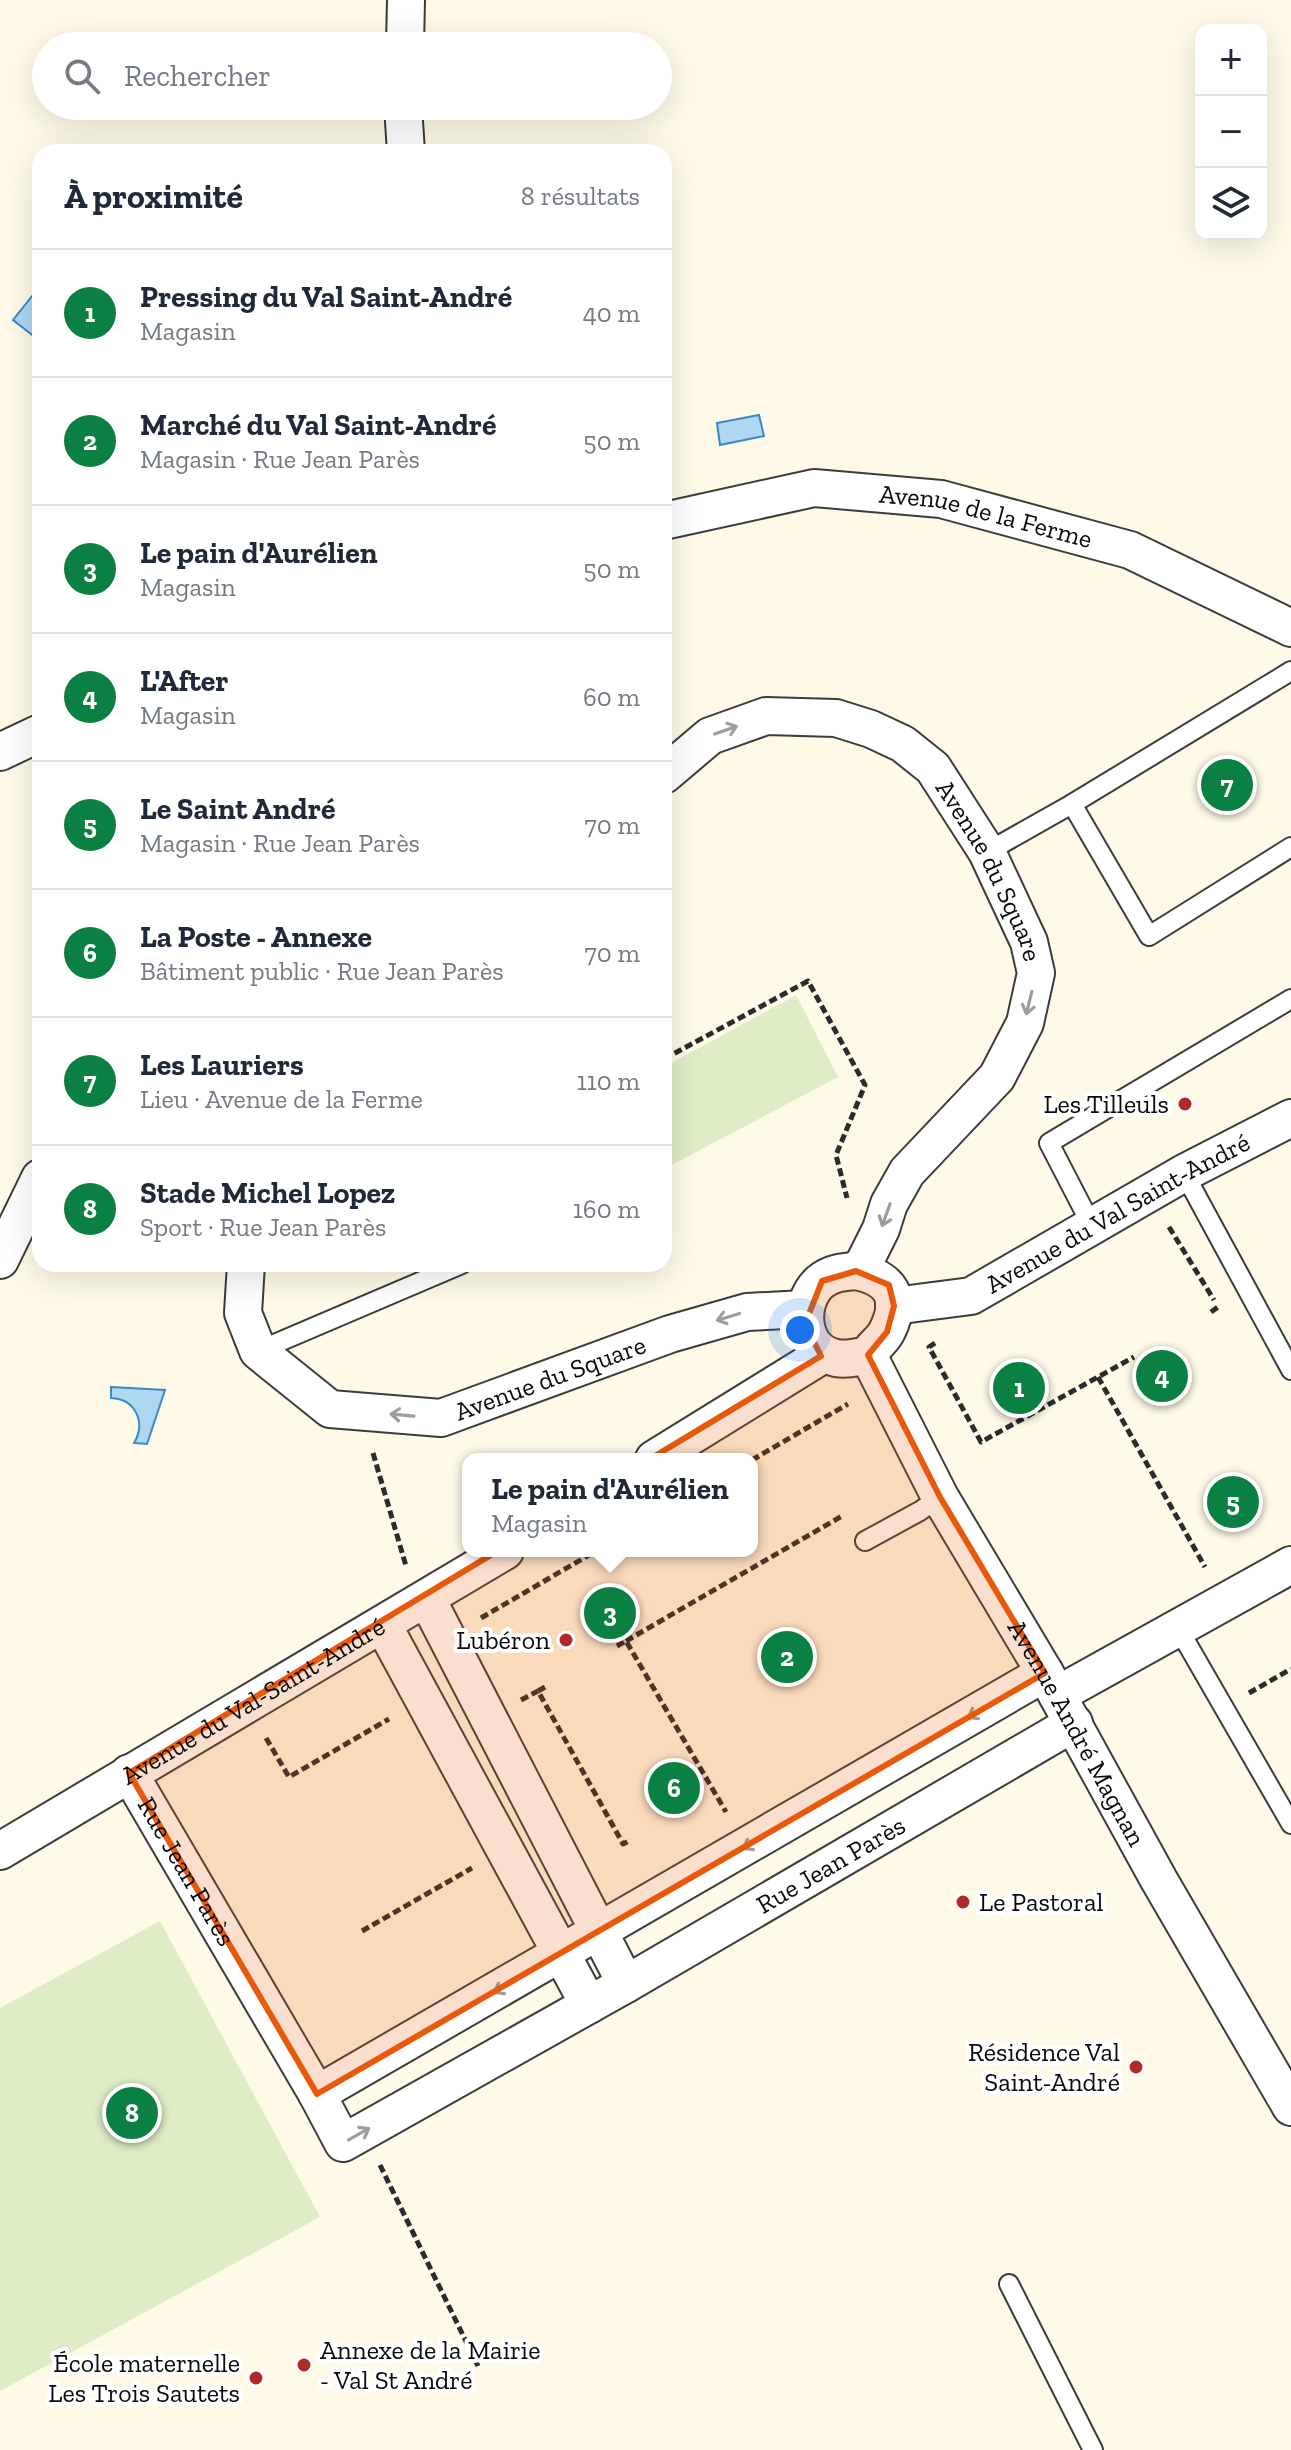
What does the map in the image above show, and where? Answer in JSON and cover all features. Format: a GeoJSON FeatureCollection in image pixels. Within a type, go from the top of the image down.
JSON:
{"type":"FeatureCollection","features":[{"type":"Feature","properties":{"kind":"street"},"geometry":{"type":"LineString","coordinates":[[405,32],[406,0]]}},
{"type":"Feature","properties":{"kind":"street"},"geometry":{"type":"LineString","coordinates":[[404,120],[405,144]]}},
{"type":"Feature","properties":{"kind":"street","name":"Avenue de la Ferme"},"geometry":{"type":"LineString","coordinates":[[672,519],[814,488],[941,499],[1130,550],[1291,628]]}},
{"type":"Feature","properties":{"kind":"street","name":"Avenue du Square"},"geometry":{"type":"LineString","coordinates":[[672,768],[710,736],[766,716],[836,718],[871,729],[903,744],[933,768],[987,852],[1029,942],[1036,973],[1025,1023],[997,1077],[907,1172],[889,1204],[864,1263],[856,1271]]}},
{"type":"Feature","properties":{"kind":"street"},"geometry":{"type":"LineString","coordinates":[[0,752],[32,737]]}},
{"type":"Feature","properties":{"kind":"street","name":"Avenue du Val Saint-André"},"geometry":{"type":"LineString","coordinates":[[894,1306],[971,1296],[1184,1173],[1291,1118]]}},
{"type":"Feature","properties":{"kind":"street"},"geometry":{"type":"LineString","coordinates":[[0,1260],[32,1193]]}},
{"type":"Feature","properties":{"kind":"street"},"geometry":{"type":"LineString","coordinates":[[856,1271],[881,1279],[893,1292],[894,1306],[887,1332],[868,1355],[847,1359],[824,1354],[808,1336],[805,1309],[814,1289],[835,1273],[856,1271]]}},
{"type":"Feature","properties":{"kind":"street","name":"Avenue du Square"},"geometry":{"type":"LineString","coordinates":[[246,1272],[243,1313],[258,1351],[330,1409],[441,1418],[670,1334],[747,1312],[805,1309]]}},
{"type":"Feature","properties":{"kind":"street"},"geometry":{"type":"LineString","coordinates":[[664,1453],[824,1354]]}},
{"type":"Feature","properties":{"kind":"street","name":"Avenue André Magnan"},"geometry":{"type":"LineString","coordinates":[[868,1355],[940,1497],[1058,1697],[1159,1880],[1286,2086]]}},
{"type":"Feature","properties":{"kind":"street","name":"Avenue du Val-Saint-André"},"geometry":{"type":"LineString","coordinates":[[0,1851],[383,1625],[419,1590],[492,1557]]}},
{"type":"Feature","properties":{"kind":"street","name":"Rue Jean Parès"},"geometry":{"type":"LineString","coordinates":[[317,2094],[600,1932],[1058,1697],[1291,1565]]}},
{"type":"Feature","properties":{"kind":"street"},"geometry":{"type":"LineString","coordinates":[[419,1590],[626,1984]]}},
{"type":"Feature","properties":{"kind":"street"},"geometry":{"type":"LineString","coordinates":[[383,1625],[589,2005]]}},
{"type":"Feature","properties":{"kind":"street","name":"Rue Jean Parès"},"geometry":{"type":"LineString","coordinates":[[129,1773],[343,2143],[626,1984],[1058,1697]]}},
{"type":"Feature","properties":{"kind":"lane"},"geometry":{"type":"LineString","coordinates":[[987,852],[1291,671]]}},
{"type":"Feature","properties":{"kind":"lane"},"geometry":{"type":"LineString","coordinates":[[1072,804],[1149,936],[1291,847]]}},
{"type":"Feature","properties":{"kind":"lane"},"geometry":{"type":"LineString","coordinates":[[1092,1226],[1049,1143],[1291,999]]}},
{"type":"Feature","properties":{"kind":"lane"},"geometry":{"type":"LineString","coordinates":[[1184,1173],[1291,1370]]}},
{"type":"Feature","properties":{"kind":"lane"},"geometry":{"type":"LineString","coordinates":[[258,1351],[443,1272]]}},
{"type":"Feature","properties":{"kind":"lane"},"geometry":{"type":"LineString","coordinates":[[865,1541],[940,1497]]}},
{"type":"Feature","properties":{"kind":"lane"},"geometry":{"type":"LineString","coordinates":[[1178,1628],[1291,1824]]}},
{"type":"Feature","properties":{"kind":"lane"},"geometry":{"type":"LineString","coordinates":[[1009,2284],[1093,2450]]}},
{"type":"Feature","properties":{"kind":"path"},"geometry":{"type":"LineString","coordinates":[[672,1055],[808,981],[865,1085],[836,1155]]}},
{"type":"Feature","properties":{"kind":"path"},"geometry":{"type":"LineString","coordinates":[[1167,1223],[1218,1307],[1211,1312]]}},
{"type":"Feature","properties":{"kind":"path"},"geometry":{"type":"LineString","coordinates":[[942,1339],[929,1347],[981,1442],[1134,1357]]}},
{"type":"Feature","properties":{"kind":"path"},"geometry":{"type":"LineString","coordinates":[[1097,1377],[1211,1579]]}},
{"type":"Feature","properties":{"kind":"path"},"geometry":{"type":"LineString","coordinates":[[758,1457],[857,1399]]}},
{"type":"Feature","properties":{"kind":"path"},"geometry":{"type":"LineString","coordinates":[[369,1440],[419,1590]]}},
{"type":"Feature","properties":{"kind":"path"},"geometry":{"type":"LineString","coordinates":[[617,1646],[849,1512]]}},
{"type":"Feature","properties":{"kind":"path"},"geometry":{"type":"LineString","coordinates":[[476,1621],[586,1557]]}},
{"type":"Feature","properties":{"kind":"path"},"geometry":{"type":"LineString","coordinates":[[626,1641],[721,1805]]}},
{"type":"Feature","properties":{"kind":"path"},"geometry":{"type":"LineString","coordinates":[[545,1687],[538,1691],[577,1754],[623,1844],[631,1840]]}},
{"type":"Feature","properties":{"kind":"path"},"geometry":{"type":"LineString","coordinates":[[260,1727],[289,1777],[423,1698]]}},
{"type":"Feature","properties":{"kind":"path"},"geometry":{"type":"LineString","coordinates":[[362,1931],[504,1850]]}},
{"type":"Feature","properties":{"kind":"path"},"geometry":{"type":"LineString","coordinates":[[376,2157],[478,2366]]}},
{"type":"Feature","properties":{"kind":"highlighted area"},"geometry":{"type":"Polygon","coordinates":[[[856,1271],[889,1285],[894,1306],[887,1332],[868,1355],[940,1497],[1045,1673],[317,2094],[129,1773],[821,1356],[805,1324],[822,1281],[856,1271]]]}},
{"type":"Feature","properties":{"kind":"green space"},"geometry":{"type":"Polygon","coordinates":[[[796,995],[838,1077],[672,1165],[672,1063],[796,995]]]}},
{"type":"Feature","properties":{"kind":"green space"},"geometry":{"type":"Polygon","coordinates":[[[160,1921],[320,2217],[0,2391],[0,2008],[160,1921]]]}},
{"type":"Feature","properties":{"kind":"water"},"geometry":{"type":"Polygon","coordinates":[[[32,296],[32,335],[13,320],[32,296]]]}},
{"type":"Feature","properties":{"kind":"water"},"geometry":{"type":"Polygon","coordinates":[[[759,415],[764,436],[720,445],[717,423],[759,415]]]}},
{"type":"Feature","properties":{"kind":"water"},"geometry":{"type":"Polygon","coordinates":[[[111,1387],[165,1390],[147,1444],[134,1443],[139,1420],[127,1403],[111,1398],[111,1387]]]}},
{"type":"Feature","properties":{"kind":"place","name":"Les Lauriers"},"geometry":{"type":"Point","coordinates":[1227,785]}},
{"type":"Feature","properties":{"kind":"place","name":"Les Tilleuls"},"geometry":{"type":"Point","coordinates":[1185,1104]}},
{"type":"Feature","properties":{"kind":"place","name":"L'After"},"geometry":{"type":"Point","coordinates":[1162,1376]}},
{"type":"Feature","properties":{"kind":"place","name":"Pressing du Val Saint-André"},"geometry":{"type":"Point","coordinates":[1019,1388]}},
{"type":"Feature","properties":{"kind":"place","name":"Le Saint André"},"geometry":{"type":"Point","coordinates":[1233,1502]}},
{"type":"Feature","properties":{"kind":"place","name":"Le pain d'Aurélien"},"geometry":{"type":"Point","coordinates":[610,1613]}},
{"type":"Feature","properties":{"kind":"place","name":"Lubéron"},"geometry":{"type":"Point","coordinates":[566,1640]}},
{"type":"Feature","properties":{"kind":"place","name":"Marché du Val Saint-André"},"geometry":{"type":"Point","coordinates":[787,1657]}},
{"type":"Feature","properties":{"kind":"place","name":"La Poste - Annexe"},"geometry":{"type":"Point","coordinates":[674,1788]}},
{"type":"Feature","properties":{"kind":"place","name":"Le Pastoral"},"geometry":{"type":"Point","coordinates":[963,1902]}},
{"type":"Feature","properties":{"kind":"place","name":"Résidence Val Saint-André"},"geometry":{"type":"Point","coordinates":[1136,2067]}},
{"type":"Feature","properties":{"kind":"place","name":"Stade Michel Lopez"},"geometry":{"type":"Point","coordinates":[132,2113]}},
{"type":"Feature","properties":{"kind":"place","name":"Annexe de la Mairie - Val St André"},"geometry":{"type":"Point","coordinates":[304,2365]}},
{"type":"Feature","properties":{"kind":"place","name":"École maternelle Les Trois Sautets"},"geometry":{"type":"Point","coordinates":[256,2378]}}]}
